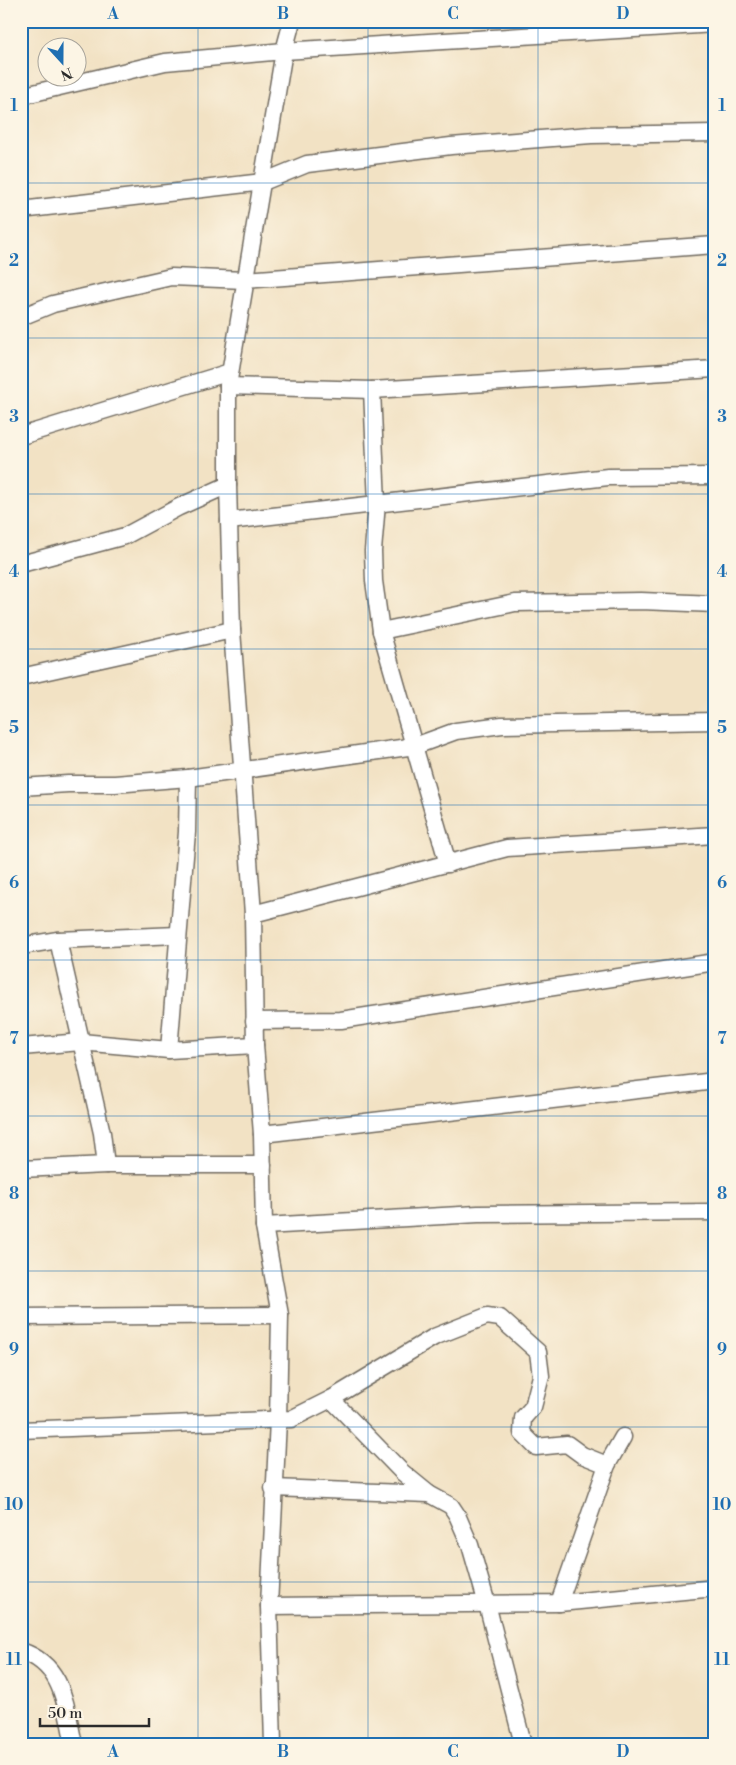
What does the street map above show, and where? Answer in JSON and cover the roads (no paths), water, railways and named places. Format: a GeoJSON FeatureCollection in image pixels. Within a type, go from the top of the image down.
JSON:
{"type":"FeatureCollection","features":[{"type":"Feature","properties":{"kind":"street"},"geometry":{"type":"LineString","coordinates":[[273,1744],[269,1606],[273,1488],[278,1420],[280,1315],[264,1226],[262,1134],[254,1021],[253,914],[232,630],[228,521],[229,379],[284,50],[292,21]]}},
{"type":"Feature","properties":{"kind":"street"},"geometry":{"type":"LineString","coordinates":[[21,96],[165,62],[284,50],[715,24]]}},
{"type":"Feature","properties":{"kind":"street"},"geometry":{"type":"LineString","coordinates":[[21,210],[263,182],[307,164],[451,146],[591,135],[715,133]]}},
{"type":"Feature","properties":{"kind":"street"},"geometry":{"type":"LineString","coordinates":[[21,317],[53,304],[170,277],[245,280],[715,245]]}},
{"type":"Feature","properties":{"kind":"street"},"geometry":{"type":"LineString","coordinates":[[21,436],[229,379],[372,390],[715,369]]}},
{"type":"Feature","properties":{"kind":"street"},"geometry":{"type":"LineString","coordinates":[[372,390],[377,503],[373,551],[374,581],[381,631],[448,864]]}},
{"type":"Feature","properties":{"kind":"street"},"geometry":{"type":"LineString","coordinates":[[228,521],[608,477],[715,476]]}},
{"type":"Feature","properties":{"kind":"street"},"geometry":{"type":"LineString","coordinates":[[21,564],[125,536],[179,507],[228,485]]}},
{"type":"Feature","properties":{"kind":"street"},"geometry":{"type":"LineString","coordinates":[[381,631],[515,602],[641,600],[715,604]]}},
{"type":"Feature","properties":{"kind":"street"},"geometry":{"type":"LineString","coordinates":[[21,677],[232,630]]}},
{"type":"Feature","properties":{"kind":"street"},"geometry":{"type":"LineString","coordinates":[[21,787],[115,784],[243,771],[415,746],[456,731],[502,725],[715,720]]}},
{"type":"Feature","properties":{"kind":"street"},"geometry":{"type":"LineString","coordinates":[[169,1050],[187,832],[188,778]]}},
{"type":"Feature","properties":{"kind":"street"},"geometry":{"type":"LineString","coordinates":[[253,914],[507,848],[715,835]]}},
{"type":"Feature","properties":{"kind":"street"},"geometry":{"type":"LineString","coordinates":[[21,946],[58,940],[178,935]]}},
{"type":"Feature","properties":{"kind":"street"},"geometry":{"type":"LineString","coordinates":[[58,940],[102,1133],[106,1165]]}},
{"type":"Feature","properties":{"kind":"street"},"geometry":{"type":"LineString","coordinates":[[254,1021],[341,1020],[715,962]]}},
{"type":"Feature","properties":{"kind":"street"},"geometry":{"type":"LineString","coordinates":[[21,1047],[81,1042],[169,1050],[255,1045]]}},
{"type":"Feature","properties":{"kind":"street"},"geometry":{"type":"LineString","coordinates":[[262,1134],[715,1082]]}},
{"type":"Feature","properties":{"kind":"street"},"geometry":{"type":"LineString","coordinates":[[21,1169],[106,1165],[263,1165]]}},
{"type":"Feature","properties":{"kind":"street"},"geometry":{"type":"LineString","coordinates":[[264,1226],[478,1214],[715,1212]]}},
{"type":"Feature","properties":{"kind":"street"},"geometry":{"type":"LineString","coordinates":[[21,1317],[280,1315]]}},
{"type":"Feature","properties":{"kind":"street"},"geometry":{"type":"LineString","coordinates":[[21,1430],[291,1419],[331,1399],[434,1337],[487,1316],[500,1318],[538,1352],[542,1376],[534,1407],[523,1418],[522,1434],[536,1447],[567,1444],[582,1455],[607,1465]]}},
{"type":"Feature","properties":{"kind":"street"},"geometry":{"type":"LineString","coordinates":[[331,1399],[402,1472],[428,1494],[451,1506],[457,1515],[470,1545],[523,1744]]}},
{"type":"Feature","properties":{"kind":"street"},"geometry":{"type":"LineString","coordinates":[[559,1603],[607,1465],[623,1438]]}},
{"type":"Feature","properties":{"kind":"street"},"geometry":{"type":"LineString","coordinates":[[273,1488],[428,1494]]}},
{"type":"Feature","properties":{"kind":"street"},"geometry":{"type":"LineString","coordinates":[[269,1606],[559,1603],[715,1588]]}},
{"type":"Feature","properties":{"kind":"street"},"geometry":{"type":"LineString","coordinates":[[21,1651],[38,1656],[53,1671],[64,1701],[74,1744]]}}]}
